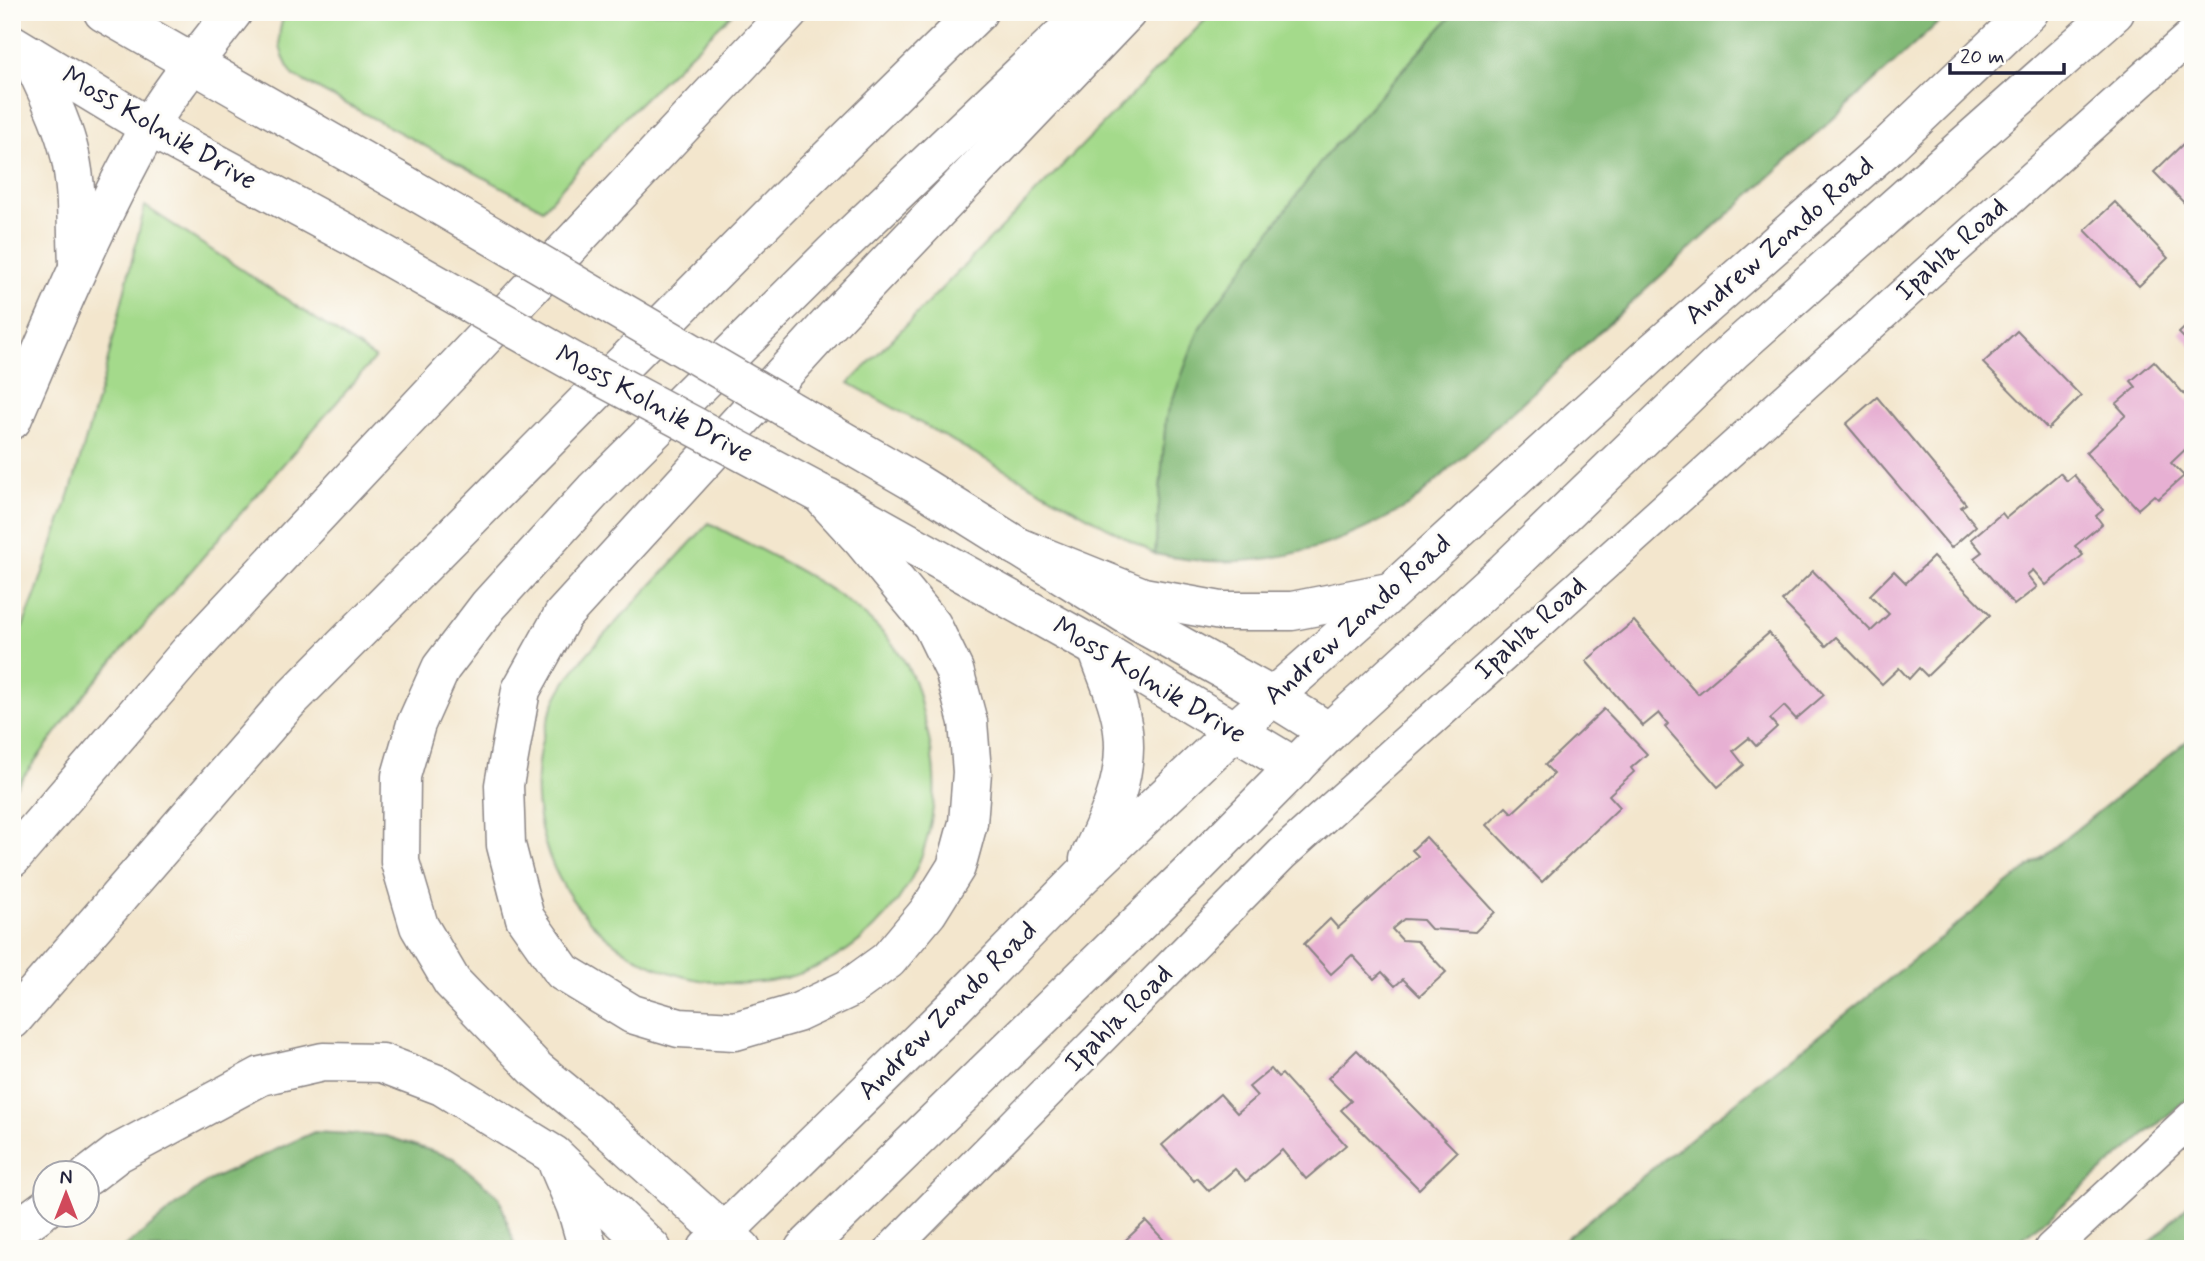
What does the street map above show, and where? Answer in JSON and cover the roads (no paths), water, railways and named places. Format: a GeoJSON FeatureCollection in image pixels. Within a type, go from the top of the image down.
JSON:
{"type":"FeatureCollection","features":[{"type":"Feature","properties":{"kind":"main road","name":"Moss Kolnik Drive"},"geometry":{"type":"LineString","coordinates":[[103,12],[916,483],[1140,623],[1271,696],[1329,732]]}},
{"type":"Feature","properties":{"kind":"main road"},"geometry":{"type":"LineString","coordinates":[[12,420],[78,265],[149,127],[233,12]]}},
{"type":"Feature","properties":{"kind":"main road"},"geometry":{"type":"LineString","coordinates":[[12,858],[191,649],[789,12]]}},
{"type":"Feature","properties":{"kind":"main road"},"geometry":{"type":"LineString","coordinates":[[12,1020],[288,702],[765,222],[978,12]]}},
{"type":"Feature","properties":{"kind":"main road"},"geometry":{"type":"LineString","coordinates":[[725,1243],[597,1119],[537,1070],[452,982],[419,926],[400,862],[401,776],[416,724],[442,668],[481,616],[594,490],[833,253],[1087,12]]}},
{"type":"Feature","properties":{"kind":"main road","name":"Moss Kolnik Drive"},"geometry":{"type":"LineString","coordinates":[[868,532],[932,625],[954,670],[968,722],[972,772],[968,822],[956,867],[928,912],[888,960],[848,989],[797,1013],[735,1031],[679,1028],[632,1014],[563,972],[525,918],[506,845],[504,785],[521,690],[563,615],[830,323],[1127,12]]}},
{"type":"Feature","properties":{"kind":"main road","name":"Andrew Zondo Road"},"geometry":{"type":"LineString","coordinates":[[725,1243],[1081,877],[1271,696],[1391,592],[1652,353],[1888,146],[2029,12]]}},
{"type":"Feature","properties":{"kind":"main road","name":"Andrew Zondo Road"},"geometry":{"type":"LineString","coordinates":[[804,1249],[1180,883],[1329,732],[1506,570],[1733,351],[2115,12]]}},
{"type":"Feature","properties":{"kind":"main road","name":"Moss Kolnik Drive"},"geometry":{"type":"LineString","coordinates":[[21,50],[149,127],[355,238],[572,361],[819,493],[868,532],[1097,648],[1295,766]]}},
{"type":"Feature","properties":{"kind":"main road"},"geometry":{"type":"LineString","coordinates":[[21,50],[58,119],[70,154],[75,186],[78,265]]}},
{"type":"Feature","properties":{"kind":"main road"},"geometry":{"type":"LineString","coordinates":[[1016,546],[1143,597],[1222,611],[1292,611],[1391,592]]}},
{"type":"Feature","properties":{"kind":"main road"},"geometry":{"type":"LineString","coordinates":[[1081,877],[1109,816],[1121,782],[1124,754],[1124,731],[1119,711],[1097,648]]}},
{"type":"Feature","properties":{"kind":"main road"},"geometry":{"type":"LineString","coordinates":[[102,1166],[118,1153],[261,1076],[323,1062],[382,1063],[442,1086],[554,1155],[652,1249]]}},
{"type":"Feature","properties":{"kind":"main road"},"geometry":{"type":"LineString","coordinates":[[554,1155],[576,1207],[588,1249]]}},
{"type":"Feature","properties":{"kind":"main road"},"geometry":{"type":"LineString","coordinates":[[12,1233],[32,1218]]}},
{"type":"Feature","properties":{"kind":"street","name":"Ipahla Road"},"geometry":{"type":"LineString","coordinates":[[892,1249],[1282,854],[2193,34]]}},
{"type":"Feature","properties":{"kind":"street"},"geometry":{"type":"LineString","coordinates":[[2051,1249],[2193,1117]]}}]}
